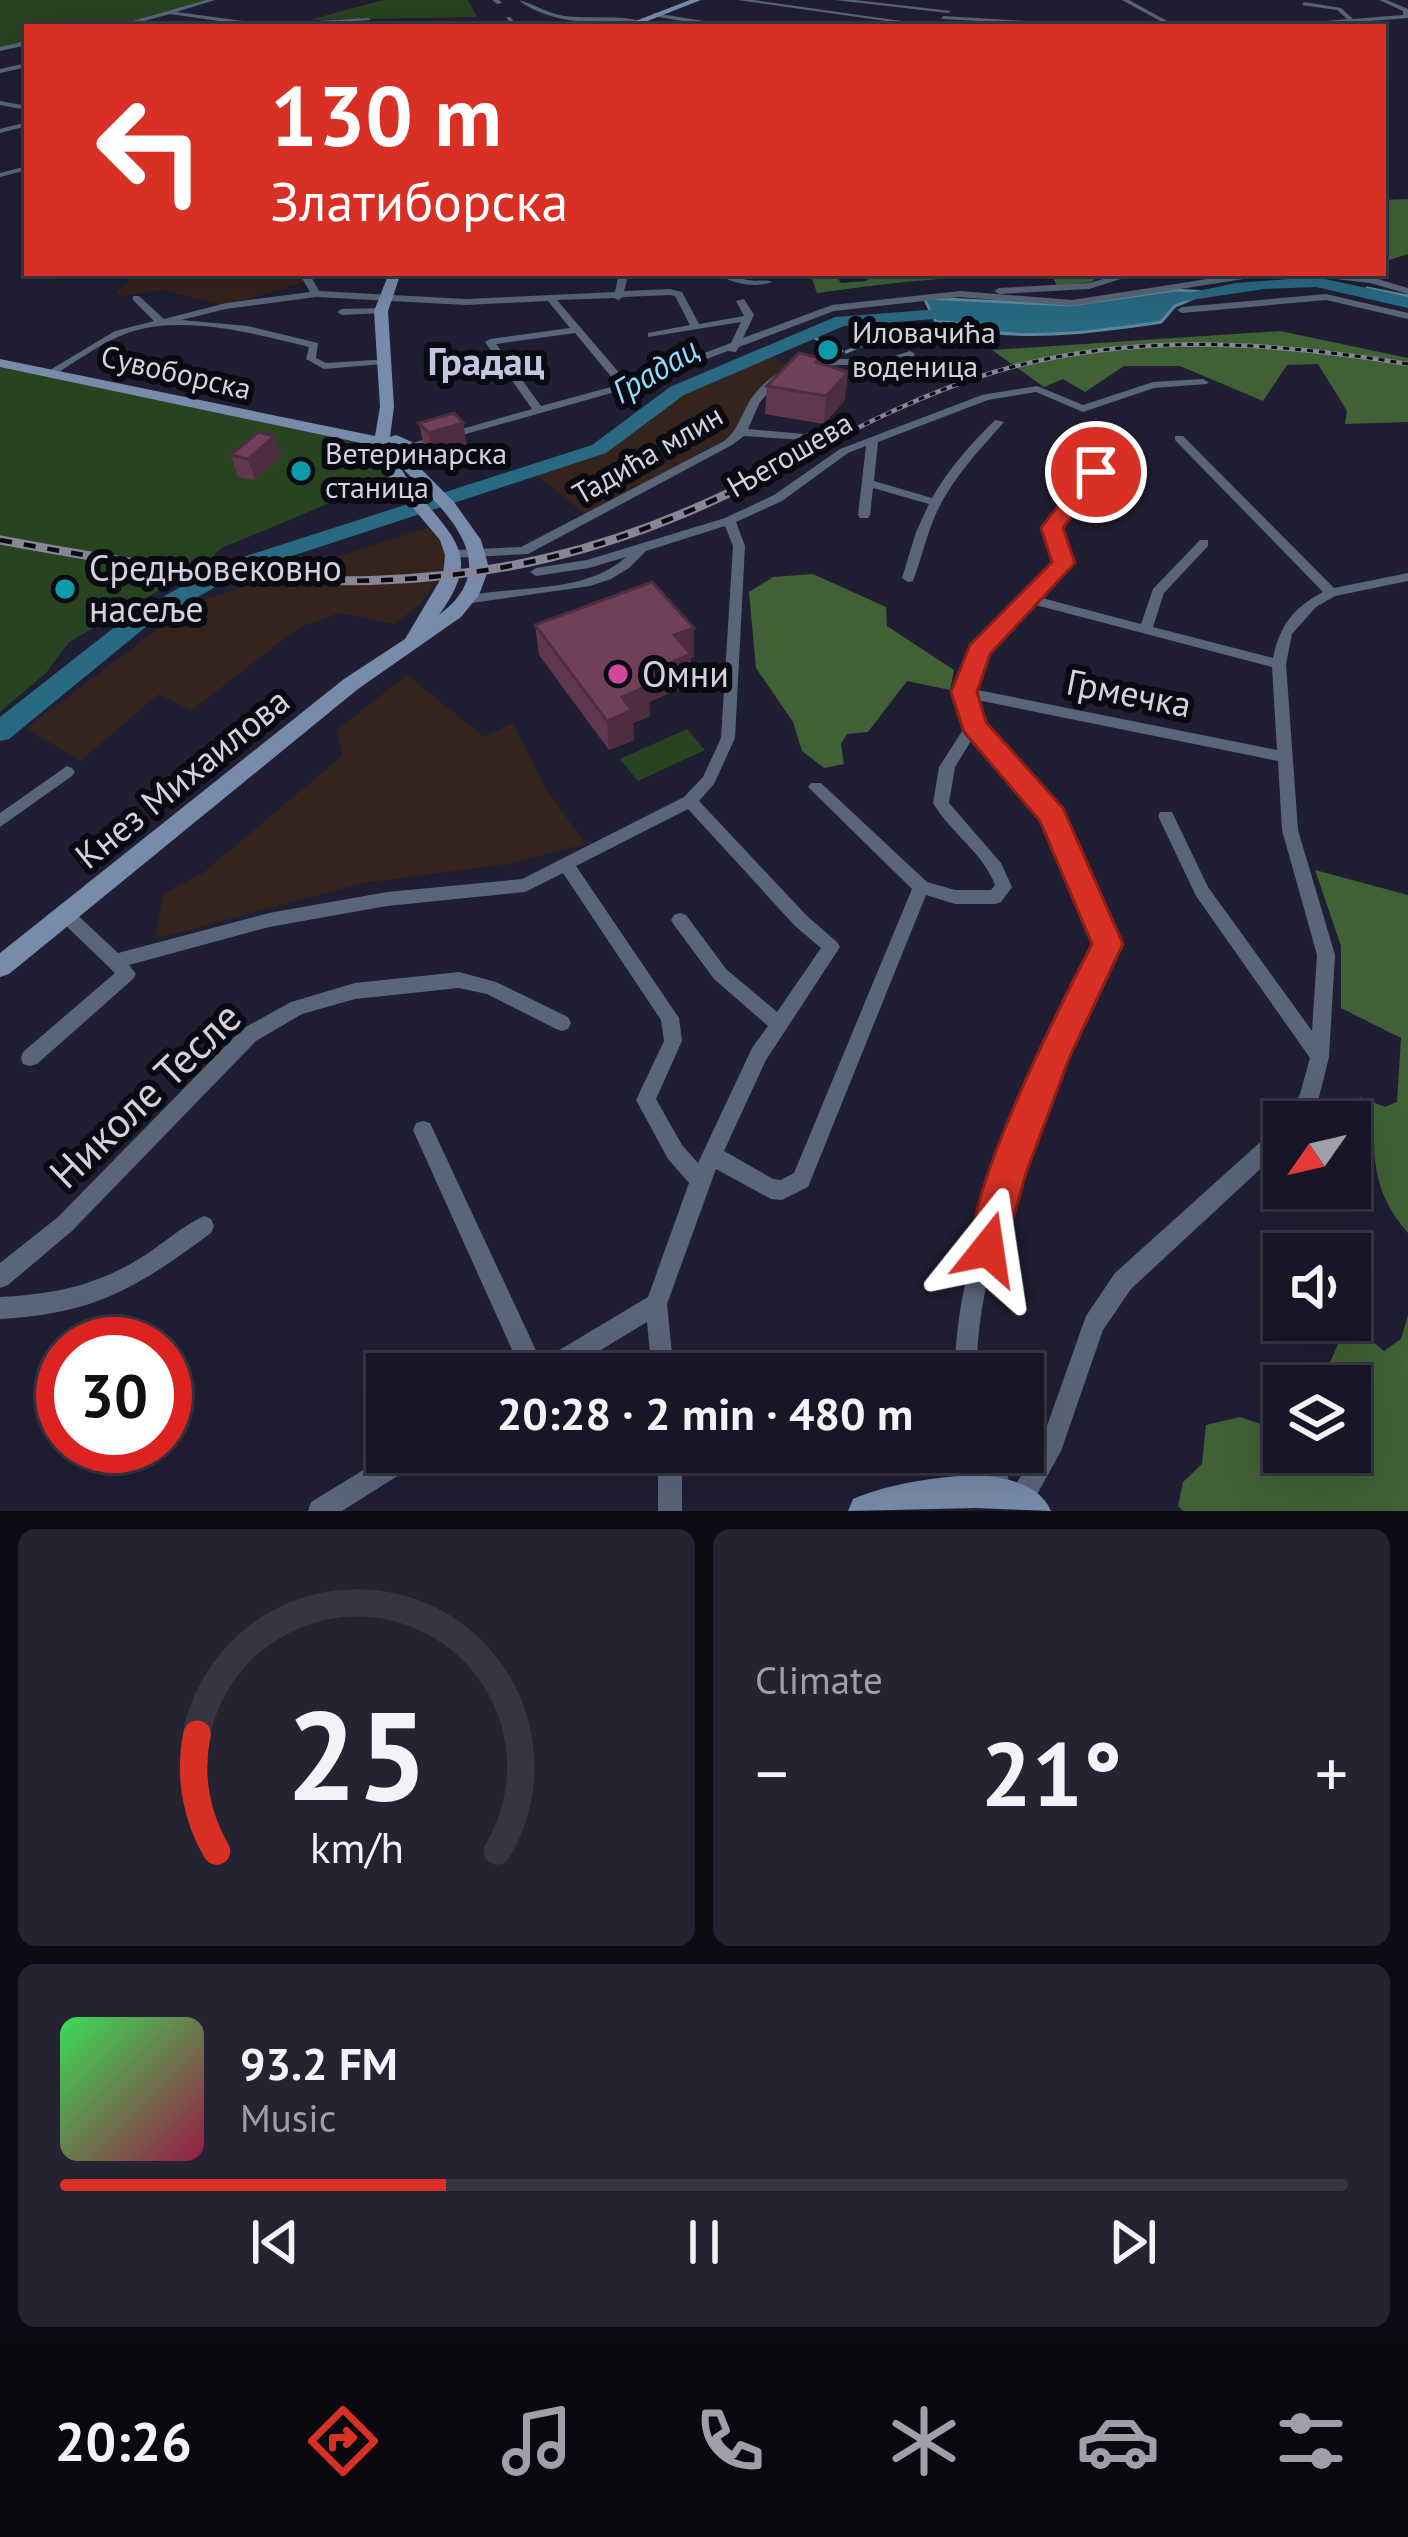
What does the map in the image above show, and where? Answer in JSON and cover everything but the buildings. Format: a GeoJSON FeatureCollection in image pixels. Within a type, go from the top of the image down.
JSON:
{"type":"FeatureCollection","features":[{"type":"Feature","properties":{"kind":"main road"},"geometry":{"type":"LineString","coordinates":[[631,24],[697,0]]}},
{"type":"Feature","properties":{"kind":"main road"},"geometry":{"type":"LineString","coordinates":[[394,276],[382,305],[387,407],[397,475],[478,551],[472,599]]}},
{"type":"Feature","properties":{"kind":"main road","name":"Сувоборска"},"geometry":{"type":"LineString","coordinates":[[0,363],[391,447]]}},
{"type":"Feature","properties":{"kind":"main road"},"geometry":{"type":"LineString","coordinates":[[391,447],[417,472],[448,519],[454,554]]}},
{"type":"Feature","properties":{"kind":"main road","name":"Кнез Михаилова"},"geometry":{"type":"LineString","coordinates":[[408,643],[451,583],[454,554]]}},
{"type":"Feature","properties":{"kind":"main road","name":"Кнез Михаилова"},"geometry":{"type":"LineString","coordinates":[[0,968],[408,643],[445,624],[472,599]]}},
{"type":"Feature","properties":{"kind":"main road"},"geometry":{"type":"LineString","coordinates":[[865,1511],[915,1499],[1018,1501]]}},
{"type":"Feature","properties":{"kind":"street"},"geometry":{"type":"LineString","coordinates":[[127,24],[212,0]]}},
{"type":"Feature","properties":{"kind":"street"},"geometry":{"type":"LineString","coordinates":[[522,0],[530,9],[558,16],[638,21]]}},
{"type":"Feature","properties":{"kind":"street"},"geometry":{"type":"LineString","coordinates":[[740,5],[767,0]]}},
{"type":"Feature","properties":{"kind":"street"},"geometry":{"type":"LineString","coordinates":[[838,0],[940,22]]}},
{"type":"Feature","properties":{"kind":"street"},"geometry":{"type":"LineString","coordinates":[[1124,0],[1169,24]]}},
{"type":"Feature","properties":{"kind":"street"},"geometry":{"type":"LineString","coordinates":[[1361,24],[1407,16],[1406,10],[1382,0]]}},
{"type":"Feature","properties":{"kind":"street"},"geometry":{"type":"LineString","coordinates":[[940,22],[957,1]]}},
{"type":"Feature","properties":{"kind":"street"},"geometry":{"type":"LineString","coordinates":[[757,3],[810,14],[1041,24]]}},
{"type":"Feature","properties":{"kind":"street"},"geometry":{"type":"LineString","coordinates":[[1304,4],[1340,9],[1354,24]]}},
{"type":"Feature","properties":{"kind":"street"},"geometry":{"type":"LineString","coordinates":[[1394,4],[1408,6]]}},
{"type":"Feature","properties":{"kind":"street"},"geometry":{"type":"LineString","coordinates":[[172,13],[242,24]]}},
{"type":"Feature","properties":{"kind":"street"},"geometry":{"type":"LineString","coordinates":[[803,24],[810,14]]}},
{"type":"Feature","properties":{"kind":"street"},"geometry":{"type":"LineString","coordinates":[[654,16],[709,24]]}},
{"type":"Feature","properties":{"kind":"street"},"geometry":{"type":"LineString","coordinates":[[508,18],[513,24]]}},
{"type":"Feature","properties":{"kind":"street"},"geometry":{"type":"LineString","coordinates":[[293,24],[368,20]]}},
{"type":"Feature","properties":{"kind":"street"},"geometry":{"type":"LineString","coordinates":[[1282,24],[1333,24]]}},
{"type":"Feature","properties":{"kind":"street"},"geometry":{"type":"LineString","coordinates":[[307,276],[318,289]]}},
{"type":"Feature","properties":{"kind":"street"},"geometry":{"type":"LineString","coordinates":[[618,297],[623,276]]}},
{"type":"Feature","properties":{"kind":"street"},"geometry":{"type":"LineString","coordinates":[[727,276],[747,283],[768,282]]}},
{"type":"Feature","properties":{"kind":"street"},"geometry":{"type":"LineString","coordinates":[[391,447],[448,437],[625,386],[732,350],[832,308],[1070,288],[1122,276]]}},
{"type":"Feature","properties":{"kind":"street"},"geometry":{"type":"LineString","coordinates":[[960,294],[1072,303],[1244,276]]}},
{"type":"Feature","properties":{"kind":"street"},"geometry":{"type":"LineString","coordinates":[[1334,276],[1408,288]]}},
{"type":"Feature","properties":{"kind":"street"},"geometry":{"type":"LineString","coordinates":[[50,373],[110,336],[318,289],[382,305]]}},
{"type":"Feature","properties":{"kind":"street"},"geometry":{"type":"LineString","coordinates":[[342,312],[382,305],[675,292],[696,327]]}},
{"type":"Feature","properties":{"kind":"street"},"geometry":{"type":"LineString","coordinates":[[1182,310],[1327,296],[1408,316]]}},
{"type":"Feature","properties":{"kind":"street"},"geometry":{"type":"LineString","coordinates":[[136,298],[159,322],[248,329],[314,345],[311,359],[324,366],[384,361]]}},
{"type":"Feature","properties":{"kind":"street"},"geometry":{"type":"LineString","coordinates":[[552,300],[625,386]]}},
{"type":"Feature","properties":{"kind":"street"},"geometry":{"type":"LineString","coordinates":[[732,350],[748,318],[741,301]]}},
{"type":"Feature","properties":{"kind":"street"},"geometry":{"type":"LineString","coordinates":[[651,335],[748,318]]}},
{"type":"Feature","properties":{"kind":"street"},"geometry":{"type":"LineString","coordinates":[[538,410],[490,342],[576,330]]}},
{"type":"Feature","properties":{"kind":"street","name":"Тадића млин"},"geometry":{"type":"LineString","coordinates":[[524,551],[683,470],[742,432],[744,413],[783,373],[805,361],[889,361],[910,354]]}},
{"type":"Feature","properties":{"kind":"street","name":"Његошева"},"geometry":{"type":"LineString","coordinates":[[472,599],[539,579],[611,578],[640,550],[729,521],[778,498],[821,464],[873,438],[1009,391],[1037,389],[1083,410],[1153,385],[1203,382]]}},
{"type":"Feature","properties":{"kind":"street"},"geometry":{"type":"LineString","coordinates":[[908,578],[934,502],[957,461],[999,422]]}},
{"type":"Feature","properties":{"kind":"street"},"geometry":{"type":"LineString","coordinates":[[742,432],[804,437],[831,430]]}},
{"type":"Feature","properties":{"kind":"street"},"geometry":{"type":"LineString","coordinates":[[864,515],[873,438]]}},
{"type":"Feature","properties":{"kind":"street"},"geometry":{"type":"LineString","coordinates":[[1179,438],[1331,593]]}},
{"type":"Feature","properties":{"kind":"street"},"geometry":{"type":"LineString","coordinates":[[967,1353],[968,1325],[1008,1173],[1053,1054],[1108,944],[1052,815],[973,725],[964,692],[979,651],[1025,598],[1064,563],[1052,528],[1096,472]]}},
{"type":"Feature","properties":{"kind":"street"},"geometry":{"type":"LineString","coordinates":[[869,483],[934,502]]}},
{"type":"Feature","properties":{"kind":"street"},"geometry":{"type":"LineString","coordinates":[[115,961],[268,920],[388,899],[525,885],[690,801],[717,766],[730,724],[740,546],[729,521]]}},
{"type":"Feature","properties":{"kind":"street"},"geometry":{"type":"LineString","coordinates":[[1145,631],[1158,592],[1204,543]]}},
{"type":"Feature","properties":{"kind":"street"},"geometry":{"type":"LineString","coordinates":[[454,554],[524,551],[539,579]]}},
{"type":"Feature","properties":{"kind":"street"},"geometry":{"type":"LineString","coordinates":[[1307,1101],[1320,1058],[1326,955],[1293,848],[1282,756],[1279,664],[1286,634],[1297,617],[1331,593],[1408,577]]}},
{"type":"Feature","properties":{"kind":"street"},"geometry":{"type":"LineString","coordinates":[[1025,598],[1279,664]]}},
{"type":"Feature","properties":{"kind":"street","name":"Грмечка"},"geometry":{"type":"LineString","coordinates":[[964,692],[1282,756]]}},
{"type":"Feature","properties":{"kind":"street"},"geometry":{"type":"LineString","coordinates":[[816,787],[921,886],[988,900],[1004,887],[1002,874],[964,839],[941,803],[947,767],[973,725]]}},
{"type":"Feature","properties":{"kind":"street"},"geometry":{"type":"LineString","coordinates":[[0,821],[67,772]]}},
{"type":"Feature","properties":{"kind":"street"},"geometry":{"type":"LineString","coordinates":[[661,1353],[656,1304],[700,1181],[779,1024],[831,947],[800,922],[690,801]]}},
{"type":"Feature","properties":{"kind":"street"},"geometry":{"type":"LineString","coordinates":[[1166,815],[1202,891],[1320,1058]]}},
{"type":"Feature","properties":{"kind":"street"},"geometry":{"type":"LineString","coordinates":[[568,867],[670,1018],[673,1040],[646,1100],[675,1152],[700,1181]]}},
{"type":"Feature","properties":{"kind":"street"},"geometry":{"type":"LineString","coordinates":[[712,1156],[771,1189],[782,1190],[801,1180],[921,886]]}},
{"type":"Feature","properties":{"kind":"street"},"geometry":{"type":"LineString","coordinates":[[30,1058],[127,974],[65,914]]}},
{"type":"Feature","properties":{"kind":"street"},"geometry":{"type":"LineString","coordinates":[[680,920],[712,965],[779,1024]]}},
{"type":"Feature","properties":{"kind":"street","name":"Николе Тесле"},"geometry":{"type":"LineString","coordinates":[[0,1277],[65,1224],[250,1035],[297,1009],[355,991],[459,980],[490,987],[562,1023]]}},
{"type":"Feature","properties":{"kind":"street"},"geometry":{"type":"LineString","coordinates":[[423,1130],[528,1353]]}},
{"type":"Feature","properties":{"kind":"street"},"geometry":{"type":"LineString","coordinates":[[1003,1473],[1018,1501],[1053,1444],[1104,1307],[1123,1281],[1263,1154]]}},
{"type":"Feature","properties":{"kind":"street"},"geometry":{"type":"LineString","coordinates":[[0,1308],[38,1307],[124,1284],[204,1226]]}},
{"type":"Feature","properties":{"kind":"street"},"geometry":{"type":"LineString","coordinates":[[573,1353],[656,1304]]}},
{"type":"Feature","properties":{"kind":"street"},"geometry":{"type":"LineString","coordinates":[[320,1511],[381,1473]]}},
{"type":"Feature","properties":{"kind":"street"},"geometry":{"type":"LineString","coordinates":[[670,1473],[670,1511]]}},
{"type":"Feature","properties":{"kind":"shaded area"},"geometry":{"type":"Polygon","coordinates":[[[133,276],[307,276],[311,280],[226,306],[162,290],[121,296],[117,292],[133,276]]]}},
{"type":"Feature","properties":{"kind":"shaded area"},"geometry":{"type":"Polygon","coordinates":[[[767,354],[790,367],[752,407],[750,425],[587,516],[531,470],[613,444],[691,386],[767,354]]]}},
{"type":"Feature","properties":{"kind":"shaded area"},"geometry":{"type":"Polygon","coordinates":[[[436,525],[451,547],[440,575],[421,604],[394,624],[339,613],[298,628],[191,711],[159,694],[80,761],[26,728],[193,603],[436,525]]]}},
{"type":"Feature","properties":{"kind":"shaded area"},"geometry":{"type":"Polygon","coordinates":[[[407,675],[484,737],[513,723],[545,787],[585,844],[514,863],[363,883],[155,939],[163,894],[203,873],[342,756],[337,730],[407,675]]]}},
{"type":"Feature","properties":{"kind":"green space"},"geometry":{"type":"Polygon","coordinates":[[[0,0],[212,0],[126,24],[24,24],[24,44],[0,49],[0,0]]]}},
{"type":"Feature","properties":{"kind":"green space"},"geometry":{"type":"Polygon","coordinates":[[[383,0],[468,0],[477,17],[309,20],[383,0]]]}},
{"type":"Feature","properties":{"kind":"green space"},"geometry":{"type":"Polygon","coordinates":[[[1408,199],[1408,254],[1386,261],[1386,200],[1408,199]]]}},
{"type":"Feature","properties":{"kind":"green space"},"geometry":{"type":"Polygon","coordinates":[[[811,276],[836,276],[841,283],[873,276],[1099,276],[1091,282],[1057,286],[1054,279],[965,277],[817,293],[811,276]]]}},
{"type":"Feature","properties":{"kind":"green space"},"geometry":{"type":"Polygon","coordinates":[[[1280,331],[1408,358],[1408,422],[1345,424],[1347,411],[1318,364],[1287,365],[1263,401],[1180,366],[1124,366],[1085,392],[1063,379],[1044,387],[992,350],[1280,331]]]}},
{"type":"Feature","properties":{"kind":"green space"},"geometry":{"type":"Polygon","coordinates":[[[0,363],[340,438],[386,457],[397,475],[222,548],[197,569],[69,642],[46,673],[0,712],[0,363]]]}},
{"type":"Feature","properties":{"kind":"green space"},"geometry":{"type":"Polygon","coordinates":[[[813,574],[886,607],[887,626],[954,670],[950,690],[907,681],[868,732],[847,734],[841,744],[844,764],[824,768],[802,751],[793,722],[756,668],[749,592],[773,577],[813,574]]]}},
{"type":"Feature","properties":{"kind":"green space"},"geometry":{"type":"Polygon","coordinates":[[[687,729],[705,750],[638,781],[620,759],[687,729]]]}},
{"type":"Feature","properties":{"kind":"green space"},"geometry":{"type":"Polygon","coordinates":[[[1315,870],[1408,895],[1408,1233],[1379,1183],[1371,1123],[1371,1101],[1385,1107],[1397,1102],[1401,1038],[1341,1008],[1341,946],[1315,870]]]}},
{"type":"Feature","properties":{"kind":"green space"},"geometry":{"type":"Polygon","coordinates":[[[1408,1315],[1408,1511],[1183,1511],[1178,1506],[1183,1482],[1202,1464],[1206,1425],[1240,1417],[1263,1425],[1263,1473],[1371,1473],[1371,1365],[1329,1365],[1339,1342],[1371,1340],[1384,1351],[1401,1339],[1408,1315]]]}},
{"type":"Feature","properties":{"kind":"water"},"geometry":{"type":"Polygon","coordinates":[[[1175,290],[1208,292],[1175,306],[1161,322],[1054,334],[990,332],[936,322],[924,298],[1071,305],[1175,290]]]}},
{"type":"Feature","properties":{"kind":"waterway","name":"Градац"},"geometry":{"type":"LineString","coordinates":[[1172,298],[1264,284],[1316,282],[1408,303]]}},
{"type":"Feature","properties":{"kind":"waterway"},"geometry":{"type":"LineString","coordinates":[[1367,288],[1408,296]]}},
{"type":"Feature","properties":{"kind":"waterway","name":"Градац"},"geometry":{"type":"LineString","coordinates":[[0,732],[138,621],[232,568],[599,449],[677,391],[841,321],[967,312]]}},
{"type":"Feature","properties":{"kind":"waterway"},"geometry":{"type":"LineString","coordinates":[[846,352],[890,333],[967,325]]}},
{"type":"Feature","properties":{"kind":"waterway"},"geometry":{"type":"LineString","coordinates":[[806,334],[842,351]]}},
{"type":"Feature","properties":{"kind":"railway"},"geometry":{"type":"LineString","coordinates":[[731,492],[922,398],[1042,360],[1094,351],[1198,344],[1303,350],[1408,364]]}},
{"type":"Feature","properties":{"kind":"railway"},"geometry":{"type":"LineString","coordinates":[[0,540],[192,571],[371,580],[459,574],[547,558],[638,531],[731,492]]}},
{"type":"Feature","properties":{"kind":"railway"},"geometry":{"type":"LineString","coordinates":[[725,495],[731,492]]}},
{"type":"Feature","properties":{"kind":"place","name":"Иловачића воденица"},"geometry":{"type":"Point","coordinates":[828,350]}},
{"type":"Feature","properties":{"kind":"place","name":"Ветеринарска станица"},"geometry":{"type":"Point","coordinates":[301,471]}},
{"type":"Feature","properties":{"kind":"place","name":"Средњовековно насеље"},"geometry":{"type":"Point","coordinates":[65,589]}},
{"type":"Feature","properties":{"kind":"place","name":"Омни"},"geometry":{"type":"Point","coordinates":[618,674]}},
{"type":"Feature","properties":{"kind":"district","name":"Градац"},"geometry":{"type":"Point","coordinates":[486,361]}},
{"type":"Feature","properties":{"kind":"route"},"geometry":{"type":"LineString","coordinates":[[988,1249],[1008,1173],[1053,1054],[1108,944],[1052,815],[1037,792],[973,725],[964,692],[969,667],[979,651],[1025,598],[1064,563],[1052,528],[1067,503],[1096,472]]}}]}
